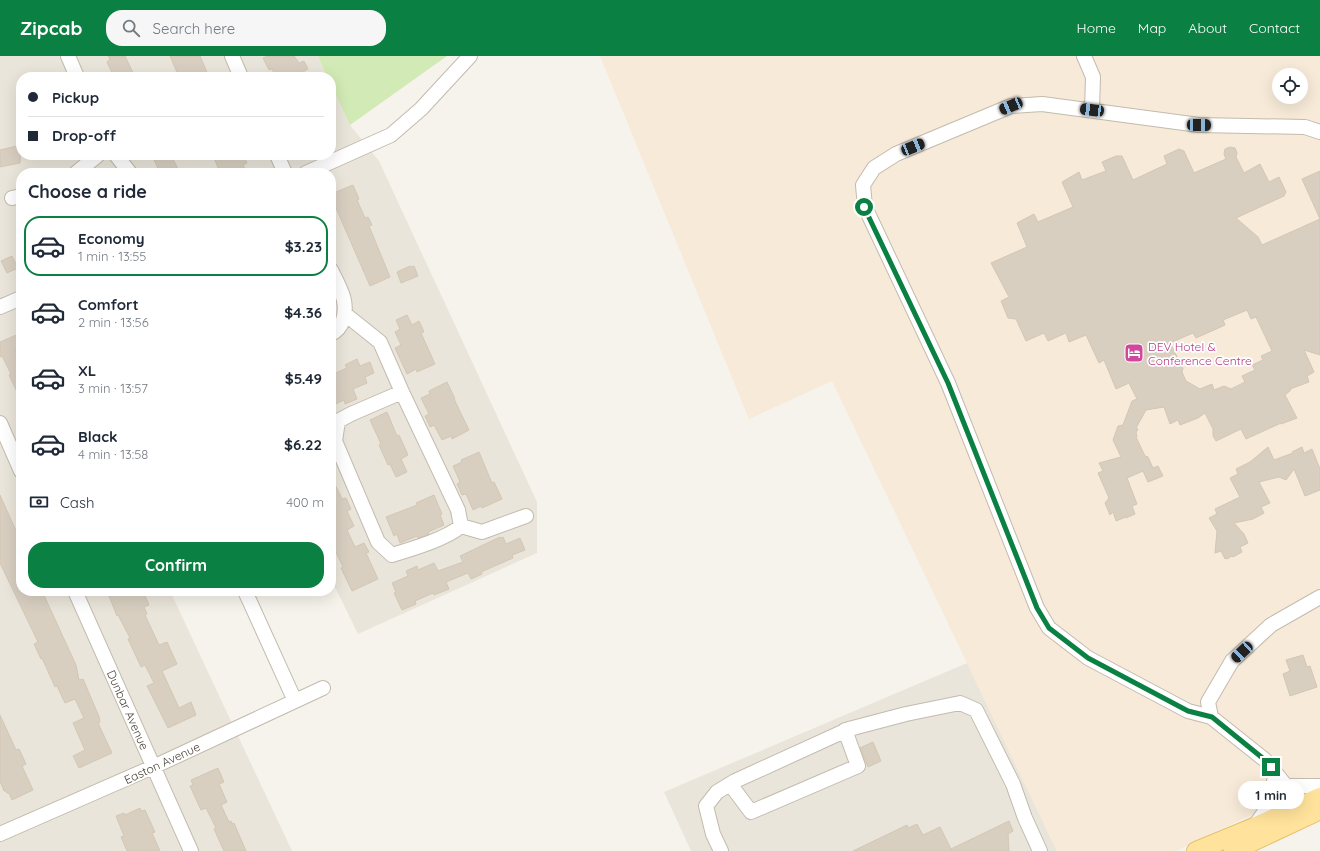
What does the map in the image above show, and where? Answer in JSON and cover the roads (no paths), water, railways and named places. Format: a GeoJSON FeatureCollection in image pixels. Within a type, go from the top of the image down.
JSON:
{"type":"FeatureCollection","features":[{"type":"Feature","properties":{"kind":"main road"},"geometry":{"type":"LineString","coordinates":[[1233,851],[1298,814],[1320,797]]}},
{"type":"Feature","properties":{"kind":"main road"},"geometry":{"type":"LineString","coordinates":[[1196,851],[1254,827],[1298,814],[1320,810]]}},
{"type":"Feature","properties":{"kind":"street"},"geometry":{"type":"LineString","coordinates":[[68,56],[75,72]]}},
{"type":"Feature","properties":{"kind":"street"},"geometry":{"type":"LineString","coordinates":[[232,56],[239,72]]}},
{"type":"Feature","properties":{"kind":"street"},"geometry":{"type":"LineString","coordinates":[[336,160],[391,135],[421,110],[470,56]]}},
{"type":"Feature","properties":{"kind":"street"},"geometry":{"type":"LineString","coordinates":[[1084,56],[1093,77],[1092,110]]}},
{"type":"Feature","properties":{"kind":"street"},"geometry":{"type":"LineString","coordinates":[[1298,814],[1286,786],[1265,760],[1212,717],[1188,711],[1088,658],[1049,628],[1037,608],[948,383],[864,207],[863,185],[874,168],[896,154],[1011,106],[1042,104],[1199,125],[1305,127],[1320,132]]}},
{"type":"Feature","properties":{"kind":"street"},"geometry":{"type":"LineString","coordinates":[[82,168],[92,160]]}},
{"type":"Feature","properties":{"kind":"street"},"geometry":{"type":"LineString","coordinates":[[120,160],[126,168]]}},
{"type":"Feature","properties":{"kind":"street"},"geometry":{"type":"LineString","coordinates":[[317,168],[335,160]]}},
{"type":"Feature","properties":{"kind":"street"},"geometry":{"type":"LineString","coordinates":[[336,281],[346,304],[342,324],[336,331]]}},
{"type":"Feature","properties":{"kind":"street"},"geometry":{"type":"LineString","coordinates":[[0,307],[16,300]]}},
{"type":"Feature","properties":{"kind":"street"},"geometry":{"type":"LineString","coordinates":[[345,314],[380,342],[458,510],[461,526]]}},
{"type":"Feature","properties":{"kind":"street"},"geometry":{"type":"LineString","coordinates":[[336,434],[338,421],[402,392]]}},
{"type":"Feature","properties":{"kind":"street"},"geometry":{"type":"LineString","coordinates":[[0,423],[16,460]]}},
{"type":"Feature","properties":{"kind":"street"},"geometry":{"type":"LineString","coordinates":[[336,443],[378,542],[392,555],[409,550],[454,532],[461,526]]}},
{"type":"Feature","properties":{"kind":"street"},"geometry":{"type":"LineString","coordinates":[[461,526],[482,532],[526,516]]}},
{"type":"Feature","properties":{"kind":"street","name":"Dunbar Avenue"},"geometry":{"type":"LineString","coordinates":[[76,596],[191,851]]}},
{"type":"Feature","properties":{"kind":"street"},"geometry":{"type":"LineString","coordinates":[[247,596],[295,701]]}},
{"type":"Feature","properties":{"kind":"street"},"geometry":{"type":"LineString","coordinates":[[1212,717],[1208,702],[1232,661],[1271,625],[1320,597]]}},
{"type":"Feature","properties":{"kind":"street","name":"Easton Avenue"},"geometry":{"type":"LineString","coordinates":[[0,834],[153,768],[323,688]]}},
{"type":"Feature","properties":{"kind":"street"},"geometry":{"type":"LineString","coordinates":[[721,851],[713,834],[706,806],[717,792],[730,784],[845,730],[906,714],[960,703],[976,710],[1012,784],[1040,851]]}},
{"type":"Feature","properties":{"kind":"street"},"geometry":{"type":"LineString","coordinates":[[730,784],[750,812],[858,766],[845,730]]}},
{"type":"Feature","properties":{"kind":"street"},"geometry":{"type":"LineString","coordinates":[[1254,827],[1270,804],[1271,792],[1276,774]]}},
{"type":"Feature","properties":{"kind":"street"},"geometry":{"type":"LineString","coordinates":[[1286,786],[1320,786]]}},
{"type":"Feature","properties":{"kind":"place","name":"DEV Hotel & Conference Centre"},"geometry":{"type":"Point","coordinates":[1134,353]}}]}
